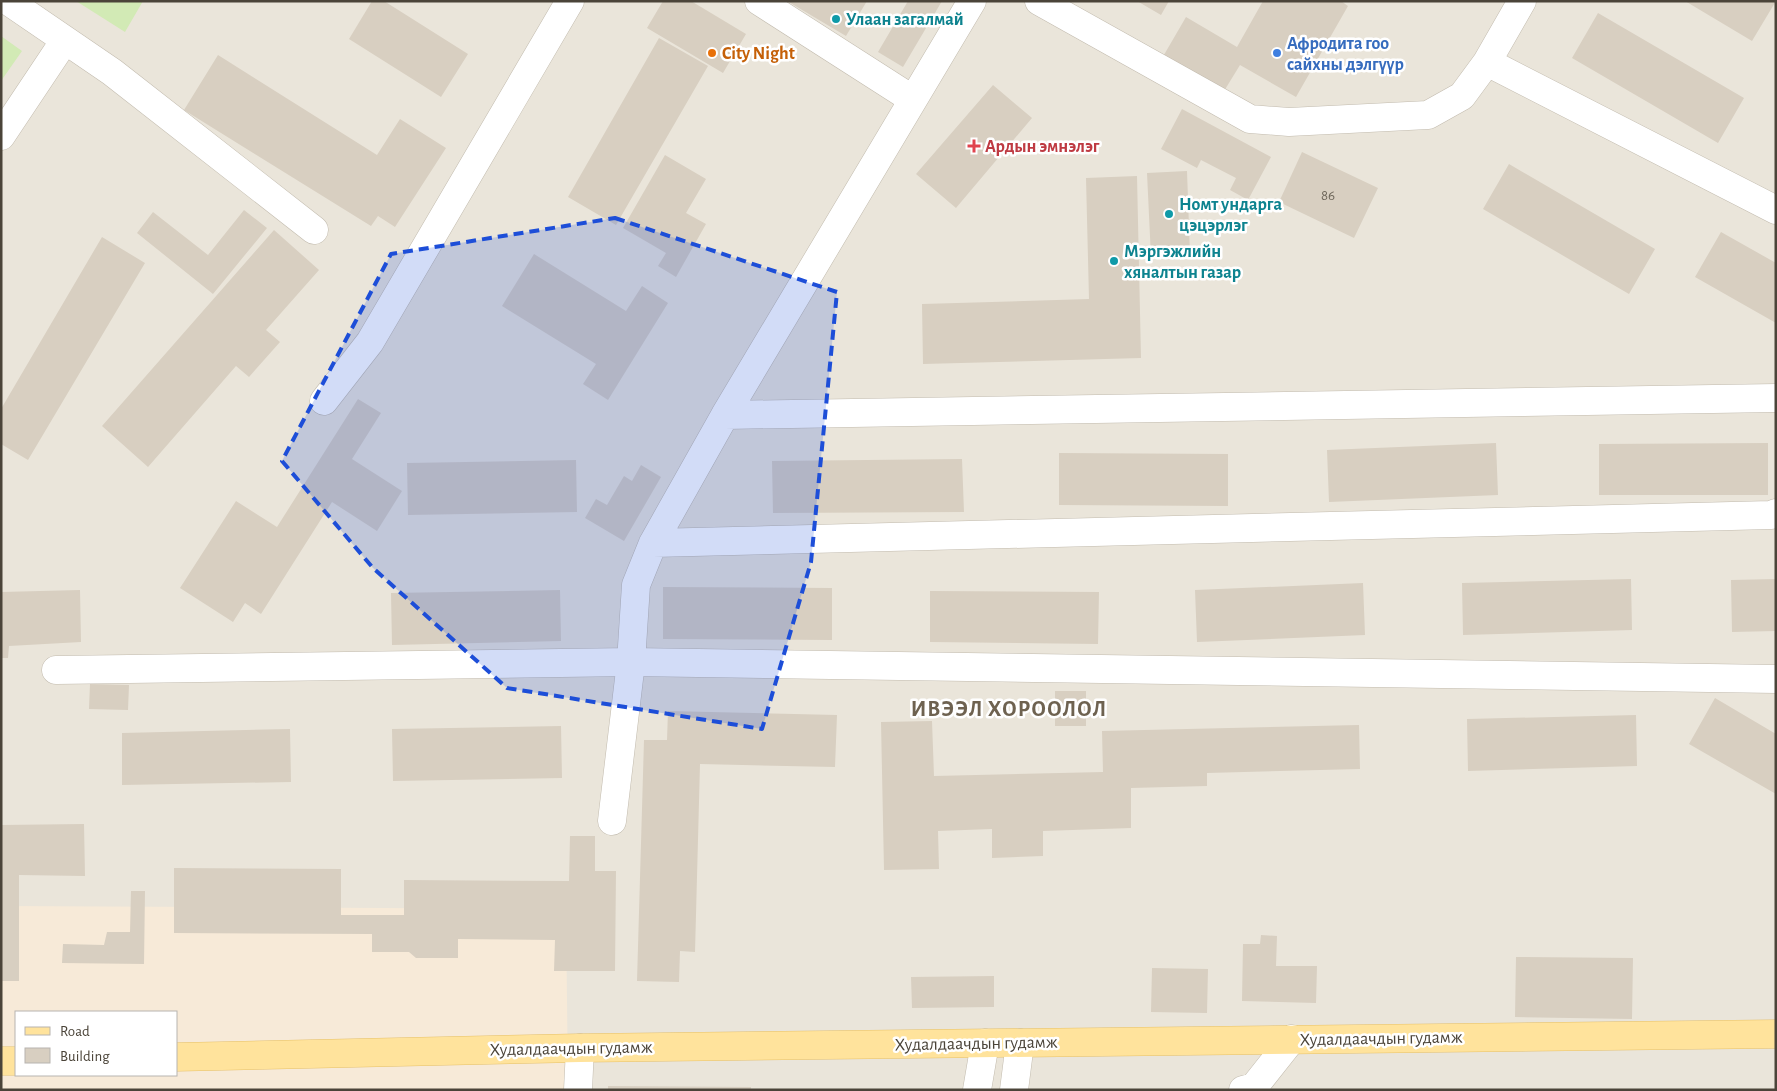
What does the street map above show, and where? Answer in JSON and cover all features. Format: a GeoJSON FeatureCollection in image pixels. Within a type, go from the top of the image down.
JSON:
{"type":"FeatureCollection","features":[{"type":"Feature","properties":{"kind":"main road","name":"Худалдаачдын гудамж"},"geometry":{"type":"LineString","coordinates":[[178,1057],[580,1048],[1776,1034]]}},
{"type":"Feature","properties":{"kind":"main road"},"geometry":{"type":"LineString","coordinates":[[1,1061],[15,1061]]}},
{"type":"Feature","properties":{"kind":"street"},"geometry":{"type":"LineString","coordinates":[[8,1],[112,72],[314,230]]}},
{"type":"Feature","properties":{"kind":"street"},"geometry":{"type":"LineString","coordinates":[[324,401],[370,342],[570,1]]}},
{"type":"Feature","properties":{"kind":"street"},"geometry":{"type":"LineString","coordinates":[[759,1],[912,99]]}},
{"type":"Feature","properties":{"kind":"street"},"geometry":{"type":"LineString","coordinates":[[612,821],[631,662],[636,585],[653,543],[725,415],[972,1]]}},
{"type":"Feature","properties":{"kind":"street"},"geometry":{"type":"LineString","coordinates":[[1039,1],[1250,119],[1289,122],[1428,115],[1462,96],[1487,62],[1522,1]]}},
{"type":"Feature","properties":{"kind":"street"},"geometry":{"type":"LineString","coordinates":[[1,136],[65,40]]}},
{"type":"Feature","properties":{"kind":"street"},"geometry":{"type":"LineString","coordinates":[[1487,62],[1776,210]]}},
{"type":"Feature","properties":{"kind":"street"},"geometry":{"type":"LineString","coordinates":[[725,415],[1776,398]]}},
{"type":"Feature","properties":{"kind":"street"},"geometry":{"type":"LineString","coordinates":[[653,543],[1771,515],[1776,513]]}},
{"type":"Feature","properties":{"kind":"street"},"geometry":{"type":"LineString","coordinates":[[56,670],[631,662],[1776,680]]}},
{"type":"Feature","properties":{"kind":"street"},"geometry":{"type":"LineString","coordinates":[[1243,1090],[1254,1087],[1292,1039]]}},
{"type":"Feature","properties":{"kind":"street"},"geometry":{"type":"LineString","coordinates":[[977,1090],[985,1043]]}},
{"type":"Feature","properties":{"kind":"street"},"geometry":{"type":"LineString","coordinates":[[1014,1090],[1020,1043]]}},
{"type":"Feature","properties":{"kind":"street"},"geometry":{"type":"LineString","coordinates":[[578,1090],[580,1048]]}},
{"type":"Feature","properties":{"kind":"highlighted area"},"geometry":{"type":"Polygon","coordinates":[[[615,218],[837,292],[811,562],[762,729],[507,688],[373,568],[282,461],[391,254],[615,218]]]}},
{"type":"Feature","properties":{"kind":"shaded area"},"geometry":{"type":"Polygon","coordinates":[[[1,1],[1776,1],[1776,1090],[1,1090],[1,1]]]}},
{"type":"Feature","properties":{"kind":"shaded area"},"geometry":{"type":"Polygon","coordinates":[[[1,906],[566,909],[568,1090],[1,1090],[1,906]]]}},
{"type":"Feature","properties":{"kind":"green space"},"geometry":{"type":"Polygon","coordinates":[[[76,1],[143,1],[125,32],[76,1]]]}},
{"type":"Feature","properties":{"kind":"green space"},"geometry":{"type":"Polygon","coordinates":[[[1,36],[22,51],[1,81],[1,36]]]}},
{"type":"Feature","properties":{"kind":"building"},"geometry":{"type":"Polygon","coordinates":[[[372,1],[384,1],[468,54],[441,97],[349,39],[372,1]]]}},
{"type":"Feature","properties":{"kind":"building","name":"City Night"},"geometry":{"type":"Polygon","coordinates":[[[663,1],[691,1],[746,34],[723,73],[647,28],[663,1]]]}},
{"type":"Feature","properties":{"kind":"building","name":"Улаан загалмай"},"geometry":{"type":"Polygon","coordinates":[[[787,1],[867,1],[846,36],[787,1]]]}},
{"type":"Feature","properties":{"kind":"building"},"geometry":{"type":"Polygon","coordinates":[[[908,1],[942,1],[903,67],[878,52],[908,1]]]}},
{"type":"Feature","properties":{"kind":"building"},"geometry":{"type":"Polygon","coordinates":[[[1137,1],[1169,1],[1161,15],[1137,1]]]}},
{"type":"Feature","properties":{"kind":"building","name":"Афродита гоо сайхны дэлгүүр"},"geometry":{"type":"Polygon","coordinates":[[[1263,1],[1341,1],[1348,6],[1296,97],[1240,65],[1221,96],[1161,60],[1186,17],[1237,47],[1263,1]]]}},
{"type":"Feature","properties":{"kind":"building"},"geometry":{"type":"Polygon","coordinates":[[[1685,1],[1776,1],[1752,41],[1685,1]]]}},
{"type":"Feature","properties":{"kind":"building"},"geometry":{"type":"Polygon","coordinates":[[[1598,13],[1744,98],[1718,143],[1572,58],[1598,13]]]}},
{"type":"Feature","properties":{"kind":"building"},"geometry":{"type":"Polygon","coordinates":[[[659,38],[708,66],[616,225],[568,197],[659,38]]]}},
{"type":"Feature","properties":{"kind":"building"},"geometry":{"type":"Polygon","coordinates":[[[218,55],[377,155],[400,119],[446,148],[395,227],[378,216],[371,226],[184,110],[218,55]]]}},
{"type":"Feature","properties":{"kind":"building","name":"Ардын эмнэлэг"},"geometry":{"type":"Polygon","coordinates":[[[993,85],[1032,118],[956,208],[916,174],[993,85]]]}},
{"type":"Feature","properties":{"kind":"building"},"geometry":{"type":"Polygon","coordinates":[[[1182,109],[1271,157],[1248,200],[1230,190],[1236,178],[1201,160],[1197,168],[1161,149],[1182,109]]]}},
{"type":"Feature","properties":{"kind":"building"},"geometry":{"type":"Polygon","coordinates":[[[1302,152],[1378,188],[1354,238],[1279,202],[1302,152]]]}},
{"type":"Feature","properties":{"kind":"building"},"geometry":{"type":"Polygon","coordinates":[[[665,155],[706,179],[686,213],[706,224],[676,277],[658,266],[666,253],[623,228],[665,155]]]}},
{"type":"Feature","properties":{"kind":"building"},"geometry":{"type":"Polygon","coordinates":[[[1509,164],[1655,249],[1629,294],[1483,209],[1509,164]]]}},
{"type":"Feature","properties":{"kind":"building","name":"Номт ундарга цэцэрлэг"},"geometry":{"type":"Polygon","coordinates":[[[1187,171],[1190,255],[1151,257],[1147,173],[1187,171]]]}},
{"type":"Feature","properties":{"kind":"building","name":"Мэргэжлийн хяналтын газар"},"geometry":{"type":"Polygon","coordinates":[[[1137,176],[1141,358],[923,364],[922,304],[1089,299],[1086,178],[1137,176]]]}},
{"type":"Feature","properties":{"kind":"building"},"geometry":{"type":"Polygon","coordinates":[[[244,210],[267,228],[213,294],[137,233],[153,212],[208,255],[244,210]]]}},
{"type":"Feature","properties":{"kind":"building"},"geometry":{"type":"Polygon","coordinates":[[[274,230],[319,270],[266,330],[280,342],[249,377],[236,366],[148,467],[102,426],[274,230]]]}},
{"type":"Feature","properties":{"kind":"building"},"geometry":{"type":"Polygon","coordinates":[[[1721,232],[1776,263],[1776,323],[1695,277],[1721,232]]]}},
{"type":"Feature","properties":{"kind":"building"},"geometry":{"type":"Polygon","coordinates":[[[102,237],[145,263],[28,460],[1,444],[1,409],[102,237]]]}},
{"type":"Feature","properties":{"kind":"building"},"geometry":{"type":"Polygon","coordinates":[[[534,254],[626,311],[642,286],[668,303],[608,400],[583,384],[596,364],[502,306],[534,254]]]}},
{"type":"Feature","properties":{"kind":"building"},"geometry":{"type":"Polygon","coordinates":[[[358,399],[381,413],[352,459],[402,491],[377,531],[332,502],[261,614],[245,603],[233,622],[180,588],[236,501],[277,527],[358,399]]]}},
{"type":"Feature","properties":{"kind":"building"},"geometry":{"type":"Polygon","coordinates":[[[1496,443],[1498,495],[1329,502],[1327,450],[1496,443]]]}},
{"type":"Feature","properties":{"kind":"building"},"geometry":{"type":"Polygon","coordinates":[[[1768,443],[1768,495],[1599,495],[1599,444],[1768,443]]]}},
{"type":"Feature","properties":{"kind":"building"},"geometry":{"type":"Polygon","coordinates":[[[1059,453],[1228,454],[1228,506],[1059,505],[1059,453]]]}},
{"type":"Feature","properties":{"kind":"building"},"geometry":{"type":"Polygon","coordinates":[[[962,459],[964,512],[773,513],[772,461],[962,459]]]}},
{"type":"Feature","properties":{"kind":"building"},"geometry":{"type":"Polygon","coordinates":[[[576,460],[577,512],[408,515],[407,463],[576,460]]]}},
{"type":"Feature","properties":{"kind":"building"},"geometry":{"type":"Polygon","coordinates":[[[641,465],[661,477],[624,541],[585,518],[596,499],[607,505],[624,476],[632,481],[641,465]]]}},
{"type":"Feature","properties":{"kind":"building"},"geometry":{"type":"Polygon","coordinates":[[[1631,579],[1632,630],[1463,635],[1462,583],[1631,579]]]}},
{"type":"Feature","properties":{"kind":"building"},"geometry":{"type":"Polygon","coordinates":[[[1776,579],[1776,631],[1732,632],[1731,580],[1776,579]]]}},
{"type":"Feature","properties":{"kind":"building"},"geometry":{"type":"Polygon","coordinates":[[[1363,583],[1365,635],[1197,642],[1195,590],[1363,583]]]}},
{"type":"Feature","properties":{"kind":"building"},"geometry":{"type":"Polygon","coordinates":[[[663,587],[832,588],[832,640],[663,639],[663,587]]]}},
{"type":"Feature","properties":{"kind":"building"},"geometry":{"type":"Polygon","coordinates":[[[80,590],[81,642],[9,646],[8,658],[1,658],[1,592],[80,590]]]}},
{"type":"Feature","properties":{"kind":"building"},"geometry":{"type":"Polygon","coordinates":[[[560,590],[561,641],[392,645],[391,593],[560,590]]]}},
{"type":"Feature","properties":{"kind":"building"},"geometry":{"type":"Polygon","coordinates":[[[930,591],[1099,592],[1098,644],[930,642],[930,591]]]}},
{"type":"Feature","properties":{"kind":"building"},"geometry":{"type":"Polygon","coordinates":[[[90,684],[129,685],[128,710],[89,709],[90,684]]]}},
{"type":"Feature","properties":{"kind":"building"},"geometry":{"type":"Polygon","coordinates":[[[1055,691],[1086,691],[1086,726],[1055,726],[1055,691]]]}},
{"type":"Feature","properties":{"kind":"building"},"geometry":{"type":"Polygon","coordinates":[[[1715,698],[1776,734],[1776,794],[1689,744],[1715,698]]]}},
{"type":"Feature","properties":{"kind":"building"},"geometry":{"type":"Polygon","coordinates":[[[668,711],[837,715],[835,767],[700,764],[695,952],[680,951],[679,982],[637,981],[644,740],[667,740],[668,711]]]}},
{"type":"Feature","properties":{"kind":"building"},"geometry":{"type":"Polygon","coordinates":[[[1636,715],[1637,766],[1468,771],[1467,719],[1636,715]]]}},
{"type":"Feature","properties":{"kind":"building"},"geometry":{"type":"Polygon","coordinates":[[[932,721],[934,776],[1103,772],[1102,731],[1359,725],[1360,769],[1207,773],[1207,786],[1131,788],[1131,828],[1043,831],[1043,856],[992,858],[992,829],[938,831],[939,869],[884,870],[881,722],[932,721]]]}},
{"type":"Feature","properties":{"kind":"building"},"geometry":{"type":"Polygon","coordinates":[[[561,726],[562,778],[393,781],[392,729],[561,726]]]}},
{"type":"Feature","properties":{"kind":"building"},"geometry":{"type":"Polygon","coordinates":[[[290,729],[291,782],[122,785],[122,733],[290,729]]]}},
{"type":"Feature","properties":{"kind":"building"},"geometry":{"type":"Polygon","coordinates":[[[84,824],[85,876],[19,875],[19,981],[1,981],[1,825],[84,824]]]}},
{"type":"Feature","properties":{"kind":"building"},"geometry":{"type":"Polygon","coordinates":[[[570,836],[595,836],[595,871],[616,871],[615,971],[554,971],[555,940],[458,939],[458,958],[416,958],[409,952],[372,952],[372,934],[174,933],[174,868],[341,869],[341,915],[404,915],[404,880],[569,881],[570,836]]]}},
{"type":"Feature","properties":{"kind":"building"},"geometry":{"type":"Polygon","coordinates":[[[131,891],[145,891],[144,964],[62,963],[63,944],[104,945],[107,932],[130,932],[131,891]]]}},
{"type":"Feature","properties":{"kind":"building"},"geometry":{"type":"Polygon","coordinates":[[[1261,935],[1277,936],[1276,966],[1317,966],[1316,1003],[1242,1001],[1243,944],[1260,944],[1261,935]]]}},
{"type":"Feature","properties":{"kind":"building"},"geometry":{"type":"Polygon","coordinates":[[[1516,957],[1633,958],[1632,1019],[1515,1017],[1516,957]]]}},
{"type":"Feature","properties":{"kind":"building"},"geometry":{"type":"Polygon","coordinates":[[[1152,968],[1208,969],[1207,1013],[1151,1012],[1152,968]]]}},
{"type":"Feature","properties":{"kind":"building"},"geometry":{"type":"Polygon","coordinates":[[[994,976],[994,1007],[912,1008],[911,977],[994,976]]]}},
{"type":"Feature","properties":{"kind":"building"},"geometry":{"type":"Polygon","coordinates":[[[608,1086],[751,1087],[751,1090],[608,1090],[608,1086]]]}},
{"type":"Feature","properties":{"kind":"place","name":"Улаан загалмай"},"geometry":{"type":"Point","coordinates":[836,19]}},
{"type":"Feature","properties":{"kind":"place","name":"City Night"},"geometry":{"type":"Point","coordinates":[712,53]}},
{"type":"Feature","properties":{"kind":"place","name":"Афродита гоо сайхны дэлгүүр"},"geometry":{"type":"Point","coordinates":[1277,53]}},
{"type":"Feature","properties":{"kind":"place","name":"Ардын эмнэлэг"},"geometry":{"type":"Point","coordinates":[974,146]}},
{"type":"Feature","properties":{"kind":"place","name":"Номт ундарга цэцэрлэг"},"geometry":{"type":"Point","coordinates":[1169,214]}},
{"type":"Feature","properties":{"kind":"place","name":"Мэргэжлийн хяналтын газар"},"geometry":{"type":"Point","coordinates":[1114,261]}},
{"type":"Feature","properties":{"kind":"district","name":"ИВЭЭЛ ХОРООЛОЛ"},"geometry":{"type":"Point","coordinates":[1009,708]}}]}
